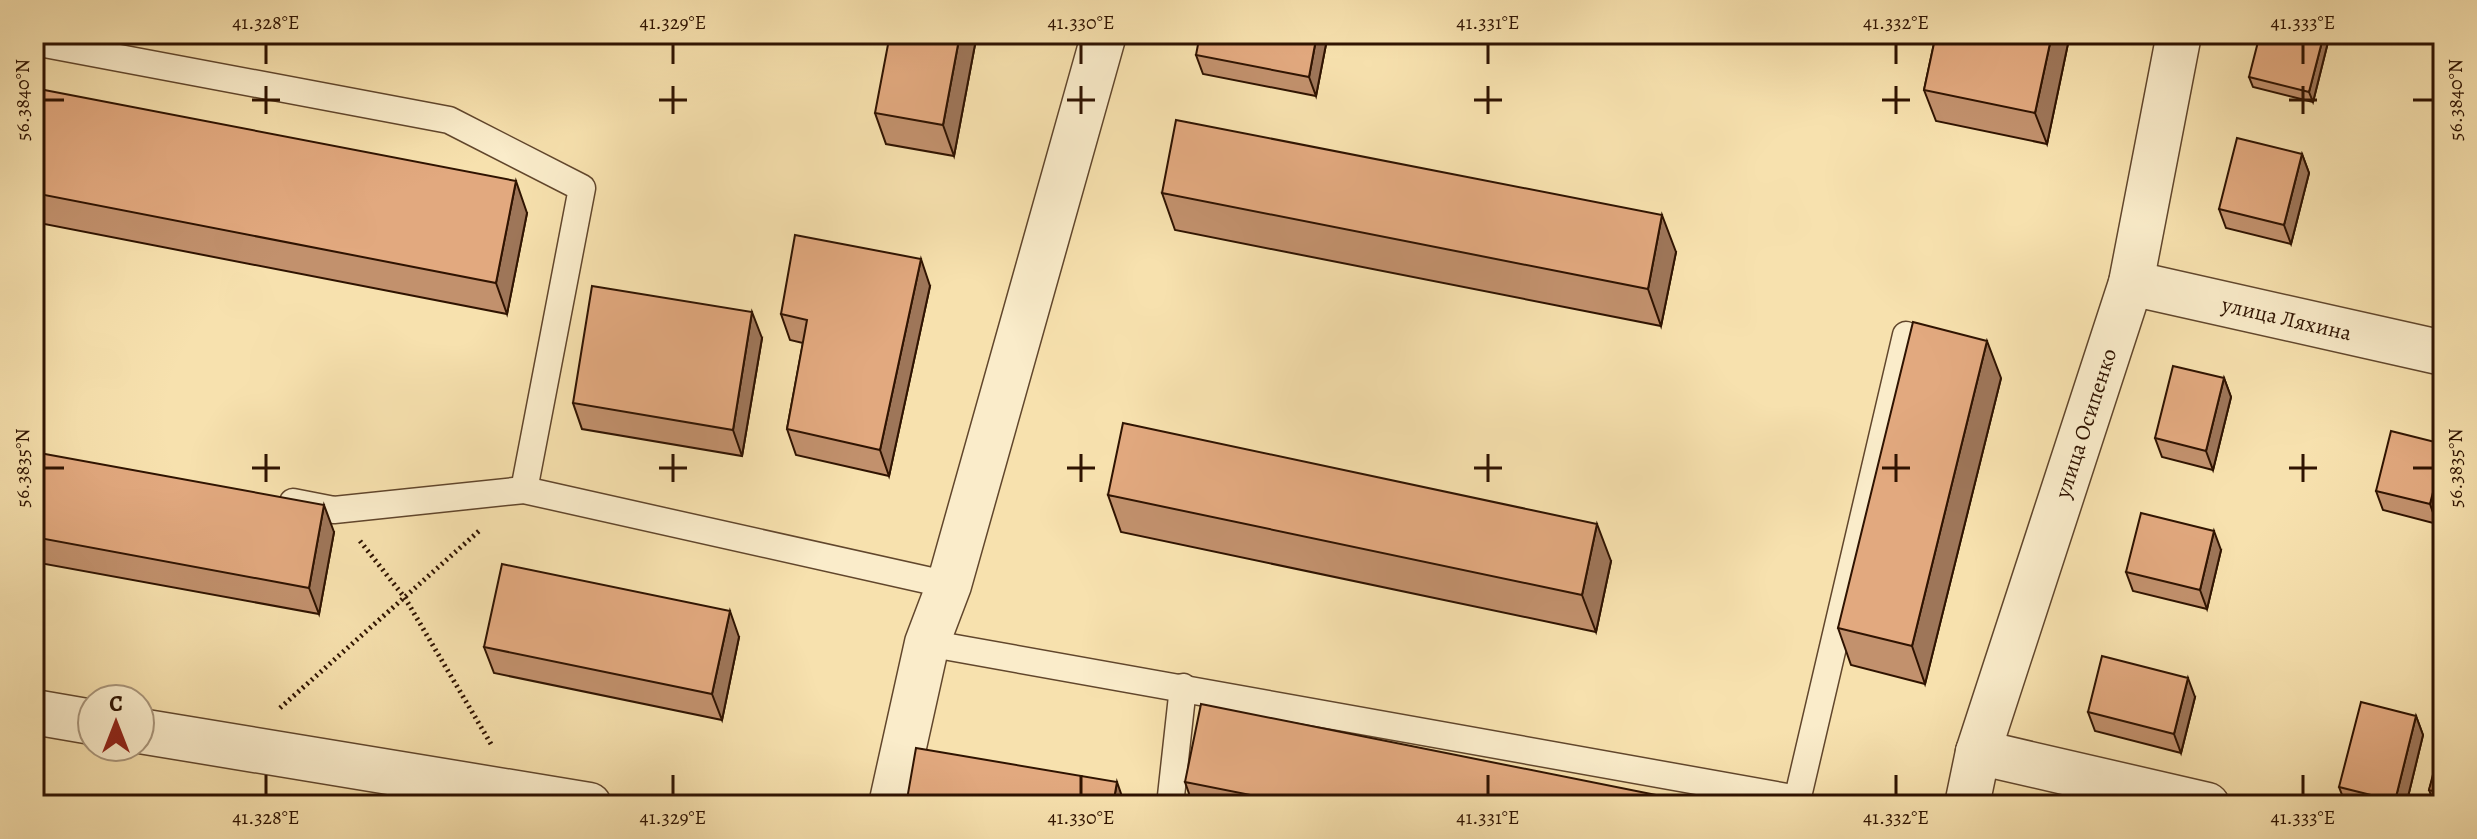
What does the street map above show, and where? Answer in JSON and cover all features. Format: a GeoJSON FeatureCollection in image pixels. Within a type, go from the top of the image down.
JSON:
{"type":"FeatureCollection","features":[{"type":"Feature","properties":{"kind":"street"},"geometry":{"type":"LineString","coordinates":[[891,805],[927,643],[949,585],[1104,34]]}},
{"type":"Feature","properties":{"kind":"street","name":"улица Осипенко"},"geometry":{"type":"LineString","coordinates":[[1967,805],[1978,752],[2131,283],[2179,34]]}},
{"type":"Feature","properties":{"kind":"street","name":"улица Ляхина"},"geometry":{"type":"LineString","coordinates":[[2131,283],[2443,353]]}},
{"type":"Feature","properties":{"kind":"street"},"geometry":{"type":"LineString","coordinates":[[34,712],[76,719]]}},
{"type":"Feature","properties":{"kind":"street"},"geometry":{"type":"LineString","coordinates":[[156,734],[589,805]]}},
{"type":"Feature","properties":{"kind":"street"},"geometry":{"type":"LineString","coordinates":[[1978,752],[2207,805]]}},
{"type":"Feature","properties":{"kind":"lane"},"geometry":{"type":"LineString","coordinates":[[34,42],[449,120],[582,188],[524,490]]}},
{"type":"Feature","properties":{"kind":"lane"},"geometry":{"type":"LineString","coordinates":[[927,643],[1183,687],[1797,802],[1906,335]]}},
{"type":"Feature","properties":{"kind":"lane"},"geometry":{"type":"LineString","coordinates":[[274,498],[334,510],[524,490],[949,585]]}},
{"type":"Feature","properties":{"kind":"lane"},"geometry":{"type":"LineString","coordinates":[[1170,805],[1183,687]]}},
{"type":"Feature","properties":{"kind":"path"},"geometry":{"type":"LineString","coordinates":[[235,748],[524,490]]}},
{"type":"Feature","properties":{"kind":"path"},"geometry":{"type":"LineString","coordinates":[[334,510],[405,598],[520,792]]}},
{"type":"Feature","properties":{"kind":"building"},"geometry":{"type":"Polygon","coordinates":[[[890,34],[960,34],[943,125],[875,113],[890,34]]]}},
{"type":"Feature","properties":{"kind":"building"},"geometry":{"type":"Polygon","coordinates":[[[1200,34],[1317,34],[1309,77],[1196,55],[1200,34]]]}},
{"type":"Feature","properties":{"kind":"building"},"geometry":{"type":"Polygon","coordinates":[[[1936,34],[2052,34],[2035,113],[1924,90],[1936,34]]]}},
{"type":"Feature","properties":{"kind":"building"},"geometry":{"type":"Polygon","coordinates":[[[2260,34],[2324,34],[2309,92],[2249,77],[2260,34]]]}},
{"type":"Feature","properties":{"kind":"building"},"geometry":{"type":"Polygon","coordinates":[[[34,88],[516,181],[496,283],[34,193],[34,88]]]}},
{"type":"Feature","properties":{"kind":"building"},"geometry":{"type":"Polygon","coordinates":[[[1176,120],[1662,215],[1648,289],[1162,193],[1176,120]]]}},
{"type":"Feature","properties":{"kind":"building"},"geometry":{"type":"Polygon","coordinates":[[[2237,138],[2302,154],[2284,225],[2219,209],[2237,138]]]}},
{"type":"Feature","properties":{"kind":"building"},"geometry":{"type":"Polygon","coordinates":[[[795,235],[921,259],[880,450],[787,429],[807,320],[781,314],[795,235]]]}},
{"type":"Feature","properties":{"kind":"building"},"geometry":{"type":"Polygon","coordinates":[[[2443,236],[2443,264],[2436,263],[2443,236]]]}},
{"type":"Feature","properties":{"kind":"building"},"geometry":{"type":"Polygon","coordinates":[[[592,286],[752,312],[733,430],[573,403],[592,286]]]}},
{"type":"Feature","properties":{"kind":"building"},"geometry":{"type":"Polygon","coordinates":[[[1913,322],[1987,341],[1912,646],[1838,628],[1913,322]]]}},
{"type":"Feature","properties":{"kind":"building"},"geometry":{"type":"Polygon","coordinates":[[[2173,366],[2224,378],[2206,451],[2155,438],[2173,366]]]}},
{"type":"Feature","properties":{"kind":"building"},"geometry":{"type":"Polygon","coordinates":[[[1123,423],[1597,524],[1582,595],[1108,495],[1123,423]]]}},
{"type":"Feature","properties":{"kind":"building"},"geometry":{"type":"Polygon","coordinates":[[[2391,431],[2443,444],[2430,504],[2376,491],[2391,431]]]}},
{"type":"Feature","properties":{"kind":"building"},"geometry":{"type":"Polygon","coordinates":[[[34,452],[324,505],[309,588],[34,537],[34,452]]]}},
{"type":"Feature","properties":{"kind":"building"},"geometry":{"type":"Polygon","coordinates":[[[2141,513],[2214,531],[2200,590],[2126,572],[2141,513]]]}},
{"type":"Feature","properties":{"kind":"building"},"geometry":{"type":"Polygon","coordinates":[[[502,564],[730,611],[712,694],[484,647],[502,564]]]}},
{"type":"Feature","properties":{"kind":"building"},"geometry":{"type":"Polygon","coordinates":[[[2102,656],[2188,678],[2174,734],[2088,712],[2102,656]]]}},
{"type":"Feature","properties":{"kind":"building"},"geometry":{"type":"Polygon","coordinates":[[[2361,702],[2416,716],[2395,801],[2339,787],[2361,702]]]}},
{"type":"Feature","properties":{"kind":"building"},"geometry":{"type":"Polygon","coordinates":[[[1201,704],[1706,805],[1301,805],[1185,782],[1201,704]]]}},
{"type":"Feature","properties":{"kind":"building"},"geometry":{"type":"Polygon","coordinates":[[[2443,744],[2443,794],[2429,790],[2443,744]]]}},
{"type":"Feature","properties":{"kind":"building"},"geometry":{"type":"Polygon","coordinates":[[[916,748],[1117,782],[1113,805],[906,805],[916,748]]]}}]}
